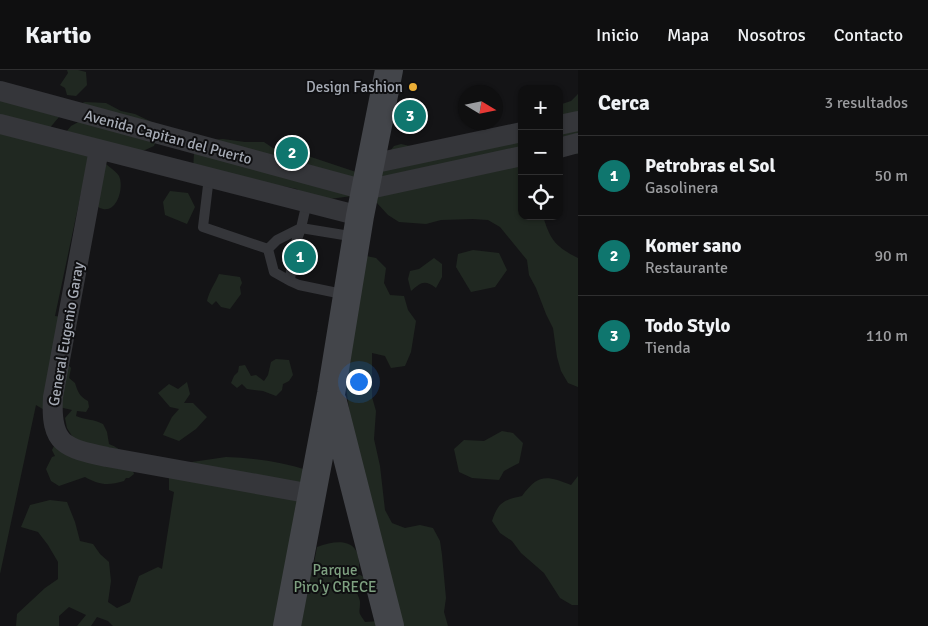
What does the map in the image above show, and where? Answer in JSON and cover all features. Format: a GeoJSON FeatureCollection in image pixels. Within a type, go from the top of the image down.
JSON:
{"type":"FeatureCollection","features":[{"type":"Feature","properties":{"kind":"street"},"geometry":{"type":"LineString","coordinates":[[288,626],[370,164],[389,70]]}},
{"type":"Feature","properties":{"kind":"street","name":"Avenida Capitan del Puerto"},"geometry":{"type":"LineString","coordinates":[[0,91],[361,215]]}},
{"type":"Feature","properties":{"kind":"street"},"geometry":{"type":"LineString","coordinates":[[563,124],[578,121]]}},
{"type":"Feature","properties":{"kind":"street","name":"Avenida Capitan del Puerto"},"geometry":{"type":"LineString","coordinates":[[0,124],[361,215]]}},
{"type":"Feature","properties":{"kind":"street"},"geometry":{"type":"LineString","coordinates":[[370,164],[518,133]]}},
{"type":"Feature","properties":{"kind":"street"},"geometry":{"type":"LineString","coordinates":[[563,147],[578,144]]}},
{"type":"Feature","properties":{"kind":"street","name":"General Eugenio Garay"},"geometry":{"type":"LineString","coordinates":[[99,149],[53,398],[52,417],[56,432],[64,443],[75,450],[312,494]]}},
{"type":"Feature","properties":{"kind":"street"},"geometry":{"type":"LineString","coordinates":[[361,215],[518,157]]}},
{"type":"Feature","properties":{"kind":"street"},"geometry":{"type":"LineString","coordinates":[[330,394],[390,626]]}},
{"type":"Feature","properties":{"kind":"lane"},"geometry":{"type":"LineString","coordinates":[[209,177],[203,227],[268,249]]}},
{"type":"Feature","properties":{"kind":"lane"},"geometry":{"type":"LineString","coordinates":[[296,245],[307,202]]}},
{"type":"Feature","properties":{"kind":"lane"},"geometry":{"type":"LineString","coordinates":[[268,249],[277,240],[301,228],[361,215]]}},
{"type":"Feature","properties":{"kind":"lane"},"geometry":{"type":"LineString","coordinates":[[268,249],[274,272],[291,276],[299,285],[347,295]]}},
{"type":"Feature","properties":{"kind":"green space"},"geometry":{"type":"Polygon","coordinates":[[[67,70],[86,72],[87,85],[76,96],[67,95],[65,88],[60,85],[68,73],[67,70]]]}},
{"type":"Feature","properties":{"kind":"green space"},"geometry":{"type":"Polygon","coordinates":[[[578,94],[578,154],[563,154],[563,104],[571,101],[578,94]]]}},
{"type":"Feature","properties":{"kind":"green space"},"geometry":{"type":"Polygon","coordinates":[[[0,98],[59,117],[48,130],[0,127],[0,98]]]}},
{"type":"Feature","properties":{"kind":"green space"},"geometry":{"type":"Polygon","coordinates":[[[85,102],[106,103],[121,111],[135,114],[158,125],[154,146],[145,150],[102,160],[118,174],[120,180],[120,192],[113,207],[108,209],[100,208],[81,193],[55,316],[62,317],[66,362],[71,368],[69,378],[75,383],[81,395],[88,401],[89,407],[86,412],[77,411],[76,416],[103,424],[107,432],[109,444],[126,455],[131,463],[134,474],[124,481],[113,484],[95,482],[85,477],[59,486],[51,481],[46,469],[52,457],[55,456],[52,450],[57,440],[72,436],[67,428],[65,418],[72,410],[59,407],[46,411],[36,405],[0,574],[0,131],[62,137],[71,126],[82,120],[74,106],[85,102]]]}},
{"type":"Feature","properties":{"kind":"green space"},"geometry":{"type":"Polygon","coordinates":[[[518,126],[518,220],[544,220],[555,242],[578,258],[578,387],[568,383],[561,371],[553,328],[529,275],[527,260],[500,227],[488,220],[473,219],[441,220],[426,224],[399,222],[388,215],[377,203],[375,188],[384,159],[394,146],[401,144],[428,150],[511,136],[518,126]]]}},
{"type":"Feature","properties":{"kind":"green space"},"geometry":{"type":"Polygon","coordinates":[[[213,140],[264,142],[285,156],[305,155],[359,173],[352,196],[322,200],[307,199],[297,189],[193,168],[194,154],[213,140]]]}},
{"type":"Feature","properties":{"kind":"green space"},"geometry":{"type":"Polygon","coordinates":[[[170,191],[188,193],[195,207],[187,224],[165,215],[163,202],[170,191]]]}},
{"type":"Feature","properties":{"kind":"green space"},"geometry":{"type":"Polygon","coordinates":[[[473,250],[499,253],[507,270],[495,287],[471,292],[456,267],[458,254],[473,250]]]}},
{"type":"Feature","properties":{"kind":"green space","name":"Parque Piro'y CRECE"},"geometry":{"type":"Polygon","coordinates":[[[361,255],[376,258],[386,268],[384,283],[390,295],[404,296],[408,310],[416,321],[411,352],[405,366],[391,368],[385,356],[372,353],[372,397],[376,411],[374,439],[380,466],[385,510],[392,523],[405,528],[420,525],[433,528],[440,541],[446,598],[444,612],[448,626],[294,626],[299,594],[313,568],[317,547],[336,543],[350,545],[355,549],[359,563],[358,574],[368,579],[356,590],[360,601],[360,614],[365,622],[379,621],[345,380],[361,255]]]}},
{"type":"Feature","properties":{"kind":"green space"},"geometry":{"type":"Polygon","coordinates":[[[434,258],[442,264],[442,277],[436,288],[423,283],[411,291],[408,279],[410,271],[419,269],[434,258]]]}},
{"type":"Feature","properties":{"kind":"green space"},"geometry":{"type":"Polygon","coordinates":[[[219,274],[240,277],[242,283],[240,287],[241,294],[230,309],[221,307],[216,301],[212,305],[207,301],[219,274]]]}},
{"type":"Feature","properties":{"kind":"green space"},"geometry":{"type":"Polygon","coordinates":[[[276,359],[289,360],[293,375],[289,381],[283,384],[282,390],[276,396],[263,391],[247,389],[242,384],[237,388],[231,383],[238,372],[239,366],[245,365],[251,376],[256,375],[264,381],[268,375],[271,362],[276,359]]]}},
{"type":"Feature","properties":{"kind":"green space"},"geometry":{"type":"Polygon","coordinates":[[[187,382],[190,394],[184,403],[193,403],[207,417],[196,429],[179,441],[163,435],[172,417],[179,409],[170,407],[158,393],[169,384],[178,389],[187,382]]]}},
{"type":"Feature","properties":{"kind":"green space"},"geometry":{"type":"Polygon","coordinates":[[[502,431],[513,433],[523,443],[519,463],[504,471],[499,480],[472,478],[459,472],[454,449],[464,440],[484,441],[502,431]]]}},
{"type":"Feature","properties":{"kind":"green space"},"geometry":{"type":"Polygon","coordinates":[[[226,457],[267,461],[307,470],[277,626],[113,626],[108,621],[97,617],[91,626],[77,626],[86,615],[69,607],[59,616],[59,626],[16,626],[17,614],[45,588],[58,579],[58,562],[48,545],[38,532],[21,527],[30,505],[50,500],[67,502],[80,541],[93,544],[109,562],[111,581],[108,602],[117,608],[130,602],[139,576],[158,567],[162,569],[174,492],[169,490],[169,475],[192,462],[226,457]]]}},
{"type":"Feature","properties":{"kind":"green space"},"geometry":{"type":"Polygon","coordinates":[[[578,476],[578,605],[572,605],[560,598],[544,573],[521,553],[512,541],[500,533],[492,521],[502,503],[522,496],[538,480],[549,478],[571,485],[578,476]]]}},
{"type":"Feature","properties":{"kind":"place","name":"Design Fashion"},"geometry":{"type":"Point","coordinates":[413,87]}},
{"type":"Feature","properties":{"kind":"place","name":"Todo Stylo"},"geometry":{"type":"Point","coordinates":[410,116]}},
{"type":"Feature","properties":{"kind":"place","name":"Komer sano"},"geometry":{"type":"Point","coordinates":[292,153]}},
{"type":"Feature","properties":{"kind":"place","name":"Petrobras el Sol"},"geometry":{"type":"Point","coordinates":[300,257]}}]}
